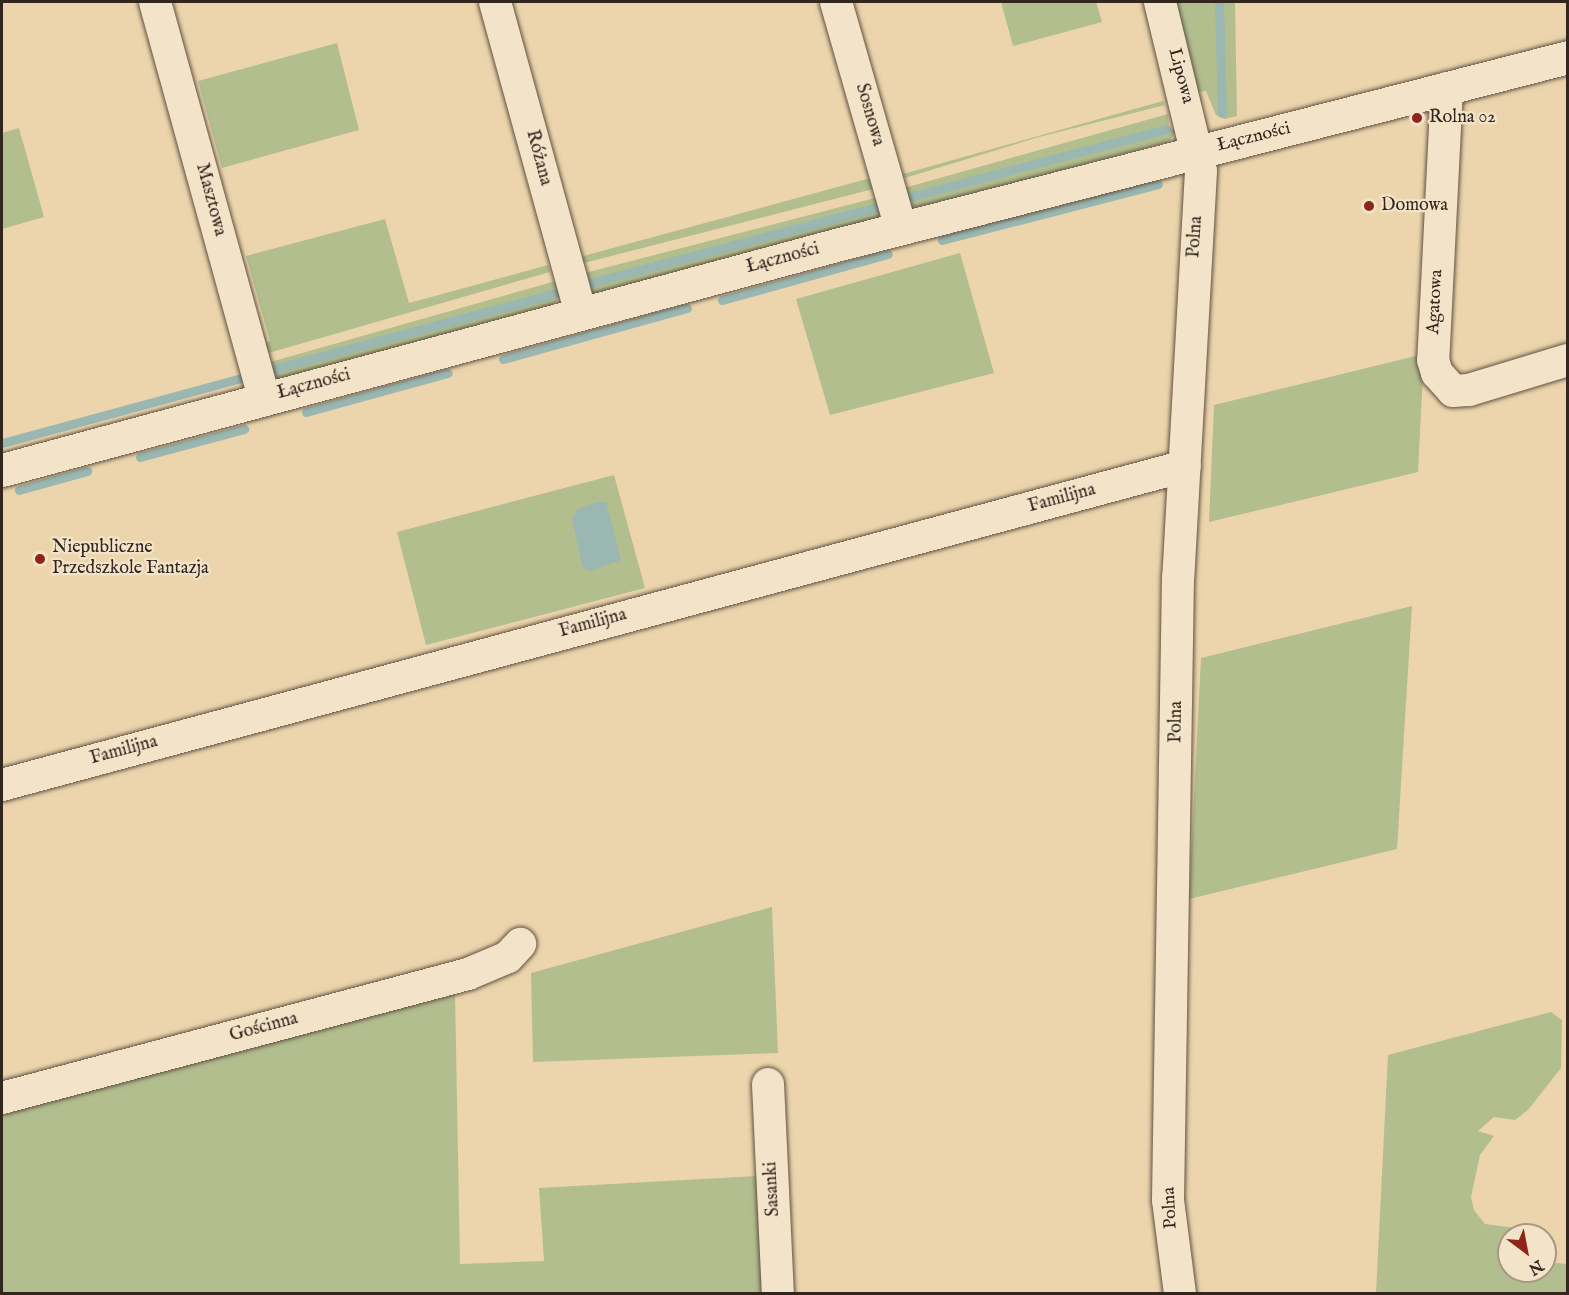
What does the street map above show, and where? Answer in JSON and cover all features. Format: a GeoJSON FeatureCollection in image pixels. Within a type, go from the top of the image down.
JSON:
{"type":"FeatureCollection","features":[{"type":"Feature","properties":{"kind":"street","name":"Masztowa"},"geometry":{"type":"LineString","coordinates":[[155,2],[264,398]]}},
{"type":"Feature","properties":{"kind":"street","name":"Różana"},"geometry":{"type":"LineString","coordinates":[[495,2],[581,314]]}},
{"type":"Feature","properties":{"kind":"street","name":"Sosnowa"},"geometry":{"type":"LineString","coordinates":[[837,2],[902,229]]}},
{"type":"Feature","properties":{"kind":"street","name":"Lipowa"},"geometry":{"type":"LineString","coordinates":[[1160,2],[1198,151]]}},
{"type":"Feature","properties":{"kind":"street","name":"Łączności"},"geometry":{"type":"LineString","coordinates":[[2,470],[902,229],[1568,57]]}},
{"type":"Feature","properties":{"kind":"street","name":"Agatowa"},"geometry":{"type":"LineString","coordinates":[[1447,88],[1433,360],[1437,373],[1453,391],[1469,390],[1568,360]]}},
{"type":"Feature","properties":{"kind":"street","name":"Polna"},"geometry":{"type":"LineString","coordinates":[[1180,1293],[1168,1200],[1178,577],[1185,466],[1188,357],[1201,171],[1198,151]]}},
{"type":"Feature","properties":{"kind":"street","name":"Familijna"},"geometry":{"type":"LineString","coordinates":[[2,785],[1185,466]]}},
{"type":"Feature","properties":{"kind":"street","name":"Gościnna"},"geometry":{"type":"LineString","coordinates":[[2,1098],[468,974],[508,957],[520,944]]}},
{"type":"Feature","properties":{"kind":"street","name":"Sasanki"},"geometry":{"type":"LineString","coordinates":[[768,1084],[778,1293]]}},
{"type":"Feature","properties":{"kind":"green space"},"geometry":{"type":"Polygon","coordinates":[[[1001,2],[1096,2],[1102,22],[1013,46],[1001,2]]]}},
{"type":"Feature","properties":{"kind":"green space"},"geometry":{"type":"Polygon","coordinates":[[[1173,2],[1235,2],[1237,116],[1225,119],[1216,115],[1206,91],[1197,92],[1173,2]]]}},
{"type":"Feature","properties":{"kind":"green space"},"geometry":{"type":"Polygon","coordinates":[[[337,43],[359,130],[222,168],[198,81],[337,43]]]}},
{"type":"Feature","properties":{"kind":"green space"},"geometry":{"type":"Polygon","coordinates":[[[1163,101],[1165,105],[1039,137],[905,178],[903,174],[1163,101]]]}},
{"type":"Feature","properties":{"kind":"green space"},"geometry":{"type":"Polygon","coordinates":[[[1168,114],[1169,130],[1178,128],[1169,142],[911,211],[904,188],[1168,114]]]}},
{"type":"Feature","properties":{"kind":"green space"},"geometry":{"type":"Polygon","coordinates":[[[19,128],[44,217],[2,229],[2,133],[19,128]]]}},
{"type":"Feature","properties":{"kind":"green space"},"geometry":{"type":"Polygon","coordinates":[[[874,177],[877,188],[580,264],[579,258],[587,255],[874,177]]]}},
{"type":"Feature","properties":{"kind":"green space"},"geometry":{"type":"Polygon","coordinates":[[[879,197],[881,213],[878,218],[591,295],[581,274],[879,197]]]}},
{"type":"Feature","properties":{"kind":"green space"},"geometry":{"type":"Polygon","coordinates":[[[385,219],[409,303],[548,265],[550,272],[265,354],[262,344],[270,341],[246,256],[385,219]]]}},
{"type":"Feature","properties":{"kind":"green space"},"geometry":{"type":"Polygon","coordinates":[[[960,253],[994,373],[830,415],[796,299],[960,253]]]}},
{"type":"Feature","properties":{"kind":"green space"},"geometry":{"type":"Polygon","coordinates":[[[556,281],[559,294],[555,304],[277,380],[267,363],[556,281]]]}},
{"type":"Feature","properties":{"kind":"green space"},"geometry":{"type":"Polygon","coordinates":[[[1424,354],[1418,472],[1209,522],[1214,405],[1424,354]]]}},
{"type":"Feature","properties":{"kind":"green space"},"geometry":{"type":"Polygon","coordinates":[[[614,475],[645,588],[426,645],[397,532],[614,475]]]}},
{"type":"Feature","properties":{"kind":"green space"},"geometry":{"type":"Polygon","coordinates":[[[1412,606],[1397,849],[1189,899],[1201,658],[1412,606]]]}},
{"type":"Feature","properties":{"kind":"green space"},"geometry":{"type":"Polygon","coordinates":[[[772,907],[778,1053],[533,1062],[531,973],[772,907]]]}},
{"type":"Feature","properties":{"kind":"green space"},"geometry":{"type":"Polygon","coordinates":[[[455,991],[460,1264],[544,1261],[539,1188],[757,1176],[762,1293],[2,1294],[2,1115],[455,991]]]}},
{"type":"Feature","properties":{"kind":"green space"},"geometry":{"type":"Polygon","coordinates":[[[1551,1012],[1562,1020],[1561,1068],[1528,1110],[1515,1120],[1494,1117],[1478,1131],[1494,1136],[1480,1155],[1471,1197],[1474,1210],[1485,1224],[1497,1226],[1497,1283],[1557,1283],[1557,1263],[1567,1264],[1567,1293],[1376,1293],[1388,1055],[1551,1012]]]}},
{"type":"Feature","properties":{"kind":"water"},"geometry":{"type":"Polygon","coordinates":[[[597,502],[606,502],[621,560],[589,571],[583,567],[572,520],[576,510],[597,502]]]}},
{"type":"Feature","properties":{"kind":"waterway"},"geometry":{"type":"LineString","coordinates":[[1219,2],[1222,113]]}},
{"type":"Feature","properties":{"kind":"waterway"},"geometry":{"type":"LineString","coordinates":[[913,196],[1166,129]]}},
{"type":"Feature","properties":{"kind":"waterway"},"geometry":{"type":"LineString","coordinates":[[942,240],[1158,184]]}},
{"type":"Feature","properties":{"kind":"waterway"},"geometry":{"type":"LineString","coordinates":[[590,283],[874,208]]}},
{"type":"Feature","properties":{"kind":"waterway"},"geometry":{"type":"LineString","coordinates":[[722,300],[888,254]]}},
{"type":"Feature","properties":{"kind":"waterway"},"geometry":{"type":"LineString","coordinates":[[273,369],[557,293]]}},
{"type":"Feature","properties":{"kind":"waterway"},"geometry":{"type":"LineString","coordinates":[[503,359],[687,308]]}},
{"type":"Feature","properties":{"kind":"waterway"},"geometry":{"type":"LineString","coordinates":[[306,412],[448,373]]}},
{"type":"Feature","properties":{"kind":"waterway"},"geometry":{"type":"LineString","coordinates":[[2,443],[241,378]]}},
{"type":"Feature","properties":{"kind":"waterway"},"geometry":{"type":"LineString","coordinates":[[140,457],[244,429]]}},
{"type":"Feature","properties":{"kind":"waterway"},"geometry":{"type":"LineString","coordinates":[[19,490],[87,471]]}},
{"type":"Feature","properties":{"kind":"place","name":"Rolna 02"},"geometry":{"type":"Point","coordinates":[1417,118]}},
{"type":"Feature","properties":{"kind":"place","name":"Domowa"},"geometry":{"type":"Point","coordinates":[1369,206]}},
{"type":"Feature","properties":{"kind":"place","name":"Niepubliczne Przedszkole Fantazja"},"geometry":{"type":"Point","coordinates":[40,559]}}]}
